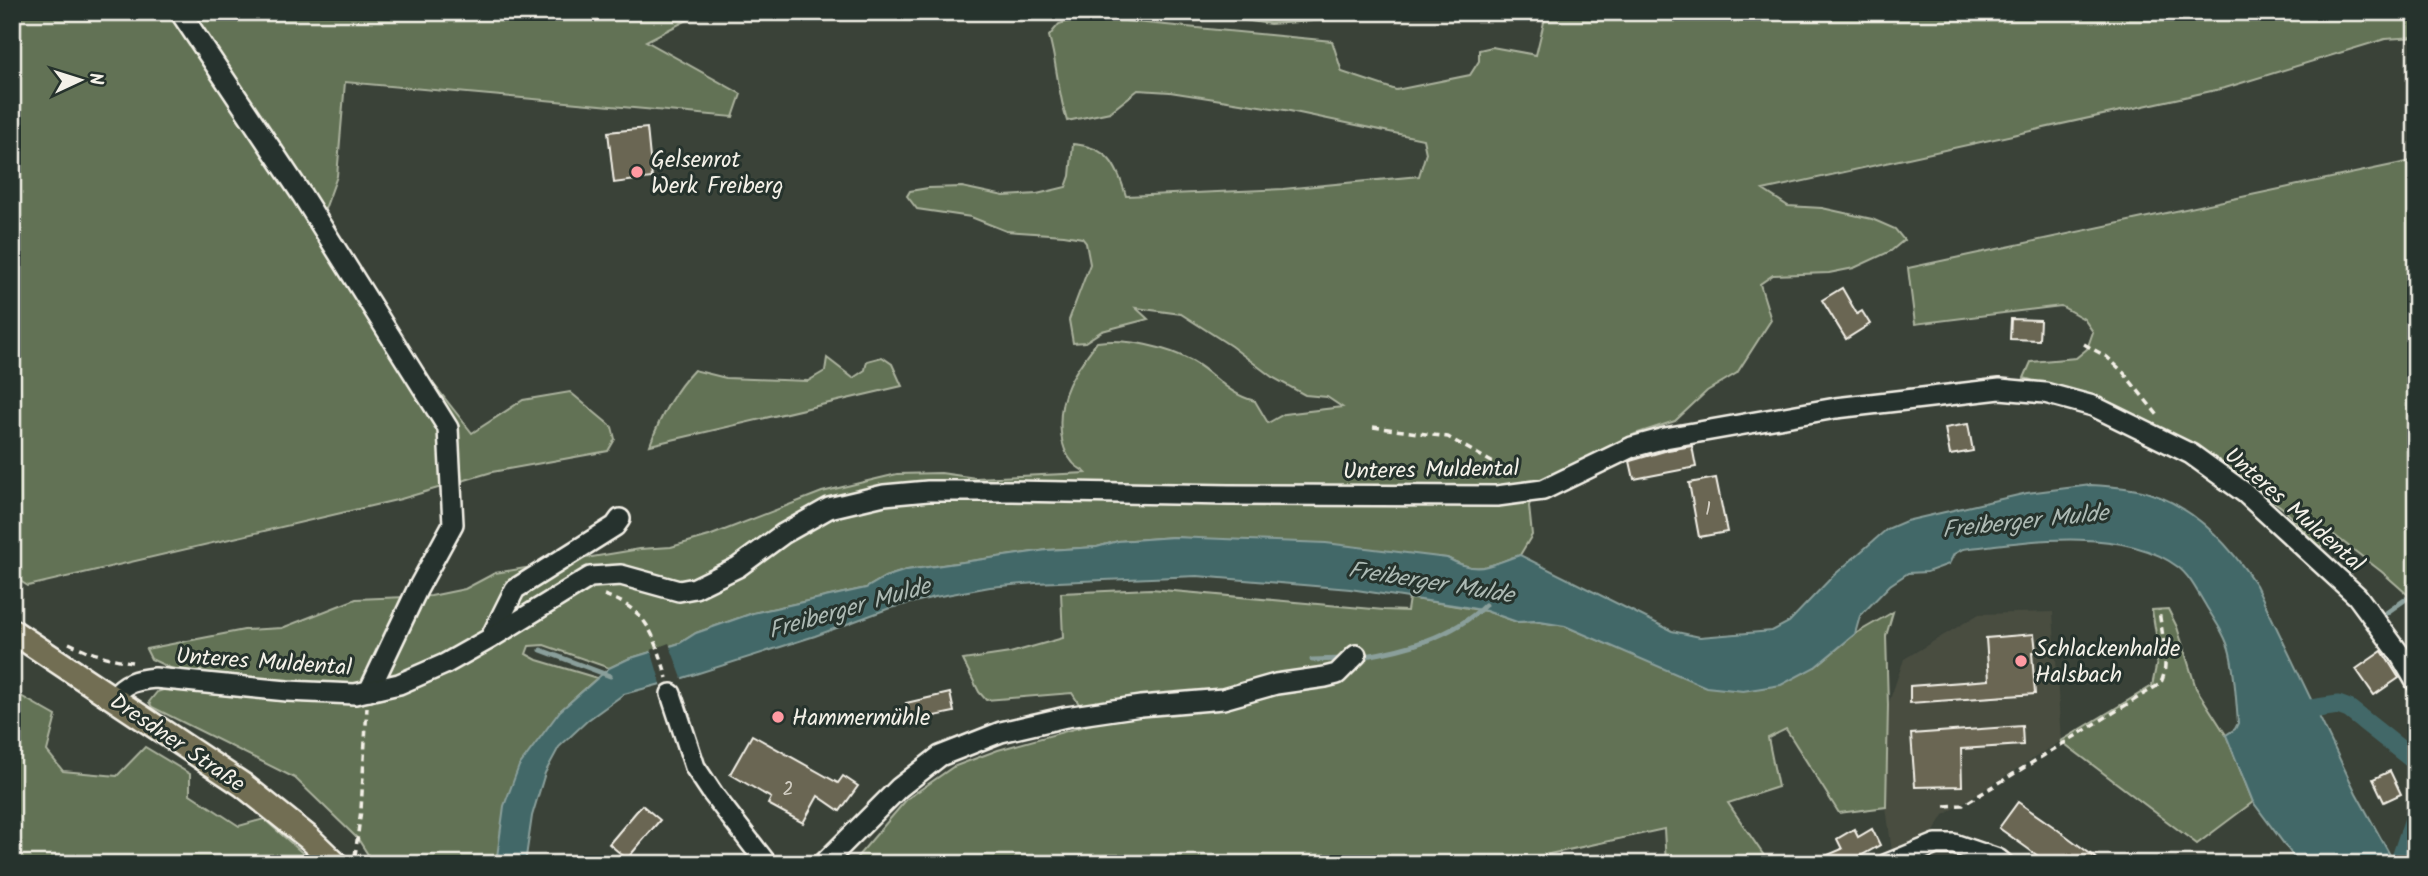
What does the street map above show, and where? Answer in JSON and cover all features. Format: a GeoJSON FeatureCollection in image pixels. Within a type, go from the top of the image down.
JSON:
{"type":"FeatureCollection","features":[{"type":"Feature","properties":{"kind":"main road","name":"Dresdner Straße"},"geometry":{"type":"LineString","coordinates":[[12,631],[243,785],[337,864]]}},
{"type":"Feature","properties":{"kind":"street"},"geometry":{"type":"LineString","coordinates":[[180,12],[302,195],[447,428],[453,524],[417,590],[369,691]]}},
{"type":"Feature","properties":{"kind":"street","name":"Unteres Muldental"},"geometry":{"type":"LineString","coordinates":[[113,698],[122,685],[155,678],[287,691],[355,694],[399,684],[445,664],[590,577],[621,575],[679,591],[695,588],[738,567],[783,534],[828,508],[884,495],[928,491],[1012,491],[1497,496],[1542,490],[1632,447],[1665,438],[1836,408],[2000,388],[2045,393],[2093,406],[2192,453],[2245,493],[2357,596],[2399,653],[2416,682]]}},
{"type":"Feature","properties":{"kind":"street"},"geometry":{"type":"LineString","coordinates":[[491,638],[516,589],[615,526],[620,519]]}},
{"type":"Feature","properties":{"kind":"street"},"geometry":{"type":"LineString","coordinates":[[823,864],[899,788],[940,756],[1001,732],[1066,717],[1141,706],[1223,699],[1276,684],[1336,674],[1351,659]]}},
{"type":"Feature","properties":{"kind":"street"},"geometry":{"type":"LineString","coordinates":[[671,694],[695,767],[767,864]]}},
{"type":"Feature","properties":{"kind":"street"},"geometry":{"type":"LineString","coordinates":[[1887,864],[1936,844],[1954,844],[1998,859],[2004,864]]}},
{"type":"Feature","properties":{"kind":"path"},"geometry":{"type":"LineString","coordinates":[[2084,344],[2108,357],[2164,423]]}},
{"type":"Feature","properties":{"kind":"path"},"geometry":{"type":"LineString","coordinates":[[1373,427],[1448,437],[1542,490]]}},
{"type":"Feature","properties":{"kind":"path"},"geometry":{"type":"LineString","coordinates":[[600,593],[621,600],[646,622],[658,648],[671,694]]}},
{"type":"Feature","properties":{"kind":"path"},"geometry":{"type":"LineString","coordinates":[[1945,806],[1963,805],[2160,684],[2164,678],[2165,665],[2159,610]]}},
{"type":"Feature","properties":{"kind":"path"},"geometry":{"type":"LineString","coordinates":[[65,642],[111,660],[144,665],[155,678]]}},
{"type":"Feature","properties":{"kind":"path"},"geometry":{"type":"LineString","coordinates":[[354,864],[361,810],[369,691]]}},
{"type":"Feature","properties":{"kind":"shaded area"},"geometry":{"type":"Polygon","coordinates":[[[2053,612],[2061,741],[1944,815],[1924,848],[1893,860],[1886,807],[1888,705],[1904,659],[1979,614],[2053,612]]]}},
{"type":"Feature","properties":{"kind":"green space"},"geometry":{"type":"Polygon","coordinates":[[[12,12],[703,12],[646,41],[741,94],[733,117],[345,82],[337,176],[316,234],[472,433],[523,400],[570,392],[612,427],[615,439],[608,451],[492,472],[401,499],[28,586],[12,576],[12,12]]]}},
{"type":"Feature","properties":{"kind":"green space"},"geometry":{"type":"Polygon","coordinates":[[[1191,12],[1350,12],[1342,19],[1270,24],[1191,12]]]}},
{"type":"Feature","properties":{"kind":"green space"},"geometry":{"type":"Polygon","coordinates":[[[1519,12],[2416,12],[2416,37],[2385,39],[2225,88],[1763,190],[1788,206],[1822,208],[1872,219],[1895,229],[1904,240],[1891,251],[1854,268],[1829,273],[1773,275],[1760,284],[1771,320],[1737,373],[1707,391],[1675,421],[1635,434],[1556,476],[1536,483],[1529,506],[1532,535],[1520,555],[1492,565],[1476,568],[1447,558],[1174,537],[1118,541],[1097,547],[1047,550],[907,570],[885,577],[866,588],[753,613],[609,668],[544,645],[529,646],[526,654],[537,660],[597,678],[560,711],[496,857],[496,864],[374,864],[358,839],[295,778],[152,707],[149,702],[157,692],[183,683],[183,674],[151,659],[146,649],[244,630],[282,628],[356,599],[431,596],[465,589],[495,573],[640,549],[671,547],[709,536],[822,492],[897,474],[941,473],[976,478],[1086,473],[1070,460],[1066,452],[1061,437],[1060,419],[1069,384],[1097,342],[1133,343],[1182,356],[1237,394],[1255,401],[1268,423],[1284,414],[1342,407],[1327,397],[1305,395],[1272,377],[1231,346],[1181,314],[1136,308],[1148,319],[1102,331],[1085,342],[1073,343],[1069,320],[1090,264],[1086,243],[1082,238],[1006,231],[971,217],[917,209],[907,196],[910,191],[928,188],[962,187],[1004,196],[1037,194],[1066,187],[1070,176],[1073,144],[1095,149],[1103,154],[1115,167],[1126,196],[1283,189],[1419,176],[1426,153],[1423,139],[1285,110],[1170,92],[1138,90],[1110,112],[1067,121],[1049,36],[1059,24],[1083,17],[1332,41],[1342,72],[1396,90],[1470,75],[1479,61],[1479,50],[1492,47],[1536,55],[1545,18],[1519,12]]]}},
{"type":"Feature","properties":{"kind":"green space"},"geometry":{"type":"Polygon","coordinates":[[[2416,160],[2416,602],[2334,535],[2319,548],[2284,509],[2183,439],[2094,398],[2024,378],[2031,362],[2076,358],[2087,349],[2093,332],[2084,319],[2061,306],[1915,324],[1908,268],[2416,160]]]}},
{"type":"Feature","properties":{"kind":"green space"},"geometry":{"type":"Polygon","coordinates":[[[882,357],[892,364],[902,386],[650,445],[668,405],[694,370],[726,378],[808,381],[825,371],[827,358],[853,378],[865,370],[867,361],[882,357]]]}},
{"type":"Feature","properties":{"kind":"green space"},"geometry":{"type":"Polygon","coordinates":[[[1151,589],[1407,611],[1409,598],[1486,611],[1517,622],[1534,621],[1565,626],[1641,658],[1815,667],[1855,634],[1893,612],[1886,636],[1886,807],[1839,813],[1786,729],[1768,738],[1778,787],[1728,803],[1769,863],[1766,864],[1666,864],[1664,829],[1504,864],[851,864],[907,799],[953,767],[998,750],[1092,724],[1072,693],[986,700],[963,660],[1010,653],[1063,638],[1061,593],[1151,589]]]}},
{"type":"Feature","properties":{"kind":"green space"},"geometry":{"type":"Polygon","coordinates":[[[2168,609],[2177,627],[2196,688],[2226,735],[2253,802],[2197,844],[2061,741],[2152,686],[2159,652],[2152,610],[2168,609]]]}},
{"type":"Feature","properties":{"kind":"green space"},"geometry":{"type":"Polygon","coordinates":[[[12,691],[56,716],[47,751],[63,771],[117,776],[145,747],[190,774],[190,794],[239,826],[264,819],[315,864],[12,864],[12,691]]]}},
{"type":"Feature","properties":{"kind":"water","name":"Freiberger Mulde"},"geometry":{"type":"Polygon","coordinates":[[[2091,485],[2132,489],[2163,498],[2209,528],[2234,555],[2256,585],[2356,793],[2395,864],[2299,864],[2253,802],[2226,735],[2235,729],[2238,723],[2230,653],[2220,629],[2190,580],[2178,567],[2156,554],[2130,546],[2103,541],[2044,540],[1963,549],[1954,554],[1949,564],[1927,572],[1908,573],[1890,585],[1860,616],[1855,634],[1815,667],[1781,685],[1743,691],[1706,687],[1565,626],[1534,621],[1517,622],[1486,611],[1350,589],[1197,576],[1035,583],[990,587],[935,597],[890,608],[815,636],[624,694],[588,720],[559,747],[545,773],[532,816],[525,864],[496,864],[504,806],[519,766],[560,711],[609,668],[753,613],[866,588],[885,577],[907,570],[1047,550],[1097,547],[1118,541],[1174,537],[1326,543],[1447,558],[1476,568],[1520,555],[1672,631],[1700,637],[1772,631],[1789,622],[1833,576],[1887,529],[1906,521],[2027,493],[2091,485]]]}},
{"type":"Feature","properties":{"kind":"pier"},"geometry":{"type":"Polygon","coordinates":[[[669,643],[683,681],[662,687],[651,650],[669,643]]]}},
{"type":"Feature","properties":{"kind":"building"},"geometry":{"type":"Polygon","coordinates":[[[647,128],[652,178],[614,183],[608,132],[647,128]]]}},
{"type":"Feature","properties":{"kind":"building"},"geometry":{"type":"Polygon","coordinates":[[[1842,288],[1857,314],[1862,311],[1870,324],[1846,339],[1822,300],[1842,288]]]}},
{"type":"Feature","properties":{"kind":"building"},"geometry":{"type":"Polygon","coordinates":[[[2011,319],[2040,320],[2039,340],[2010,339],[2011,319]]]}},
{"type":"Feature","properties":{"kind":"building"},"geometry":{"type":"Polygon","coordinates":[[[1968,424],[1973,451],[1950,455],[1945,428],[1968,424]]]}},
{"type":"Feature","properties":{"kind":"building"},"geometry":{"type":"Polygon","coordinates":[[[1692,446],[1696,467],[1634,479],[1630,461],[1692,446]]]}},
{"type":"Feature","properties":{"kind":"building"},"geometry":{"type":"Polygon","coordinates":[[[1716,478],[1727,532],[1699,537],[1689,483],[1716,478]]]}},
{"type":"Feature","properties":{"kind":"building"},"geometry":{"type":"Polygon","coordinates":[[[2034,634],[2036,652],[2032,652],[2035,694],[1910,703],[1910,686],[1989,680],[1986,638],[2034,634]]]}},
{"type":"Feature","properties":{"kind":"building"},"geometry":{"type":"Polygon","coordinates":[[[2382,651],[2399,678],[2374,695],[2356,669],[2382,651]]]}},
{"type":"Feature","properties":{"kind":"building"},"geometry":{"type":"Polygon","coordinates":[[[950,693],[954,712],[910,721],[906,703],[950,693]]]}},
{"type":"Feature","properties":{"kind":"building"},"geometry":{"type":"Polygon","coordinates":[[[2022,726],[2023,745],[1961,749],[1962,786],[1915,787],[1911,734],[2022,726]]]}},
{"type":"Feature","properties":{"kind":"building"},"geometry":{"type":"Polygon","coordinates":[[[752,735],[838,783],[843,776],[858,786],[840,811],[818,796],[803,823],[768,804],[771,798],[730,774],[752,735]]]}},
{"type":"Feature","properties":{"kind":"building"},"geometry":{"type":"Polygon","coordinates":[[[2390,771],[2401,794],[2384,802],[2373,779],[2390,771]]]}},
{"type":"Feature","properties":{"kind":"building"},"geometry":{"type":"Polygon","coordinates":[[[2018,802],[2104,864],[2049,864],[1999,828],[2018,802]]]}},
{"type":"Feature","properties":{"kind":"building"},"geometry":{"type":"Polygon","coordinates":[[[642,805],[660,820],[627,859],[609,844],[642,805]]]}},
{"type":"Feature","properties":{"kind":"building"},"geometry":{"type":"Polygon","coordinates":[[[1854,829],[1858,837],[1872,829],[1880,845],[1846,864],[1807,864],[1842,849],[1837,839],[1854,829]]]}},
{"type":"Feature","properties":{"kind":"waterway"},"geometry":{"type":"LineString","coordinates":[[2379,618],[2416,592]]}},
{"type":"Feature","properties":{"kind":"waterway","name":"Freiberger Mulde"},"geometry":{"type":"LineString","coordinates":[[1360,657],[1410,646],[1443,634],[1485,605]]}},
{"type":"Feature","properties":{"kind":"waterway"},"geometry":{"type":"LineString","coordinates":[[541,650],[610,676]]}},
{"type":"Feature","properties":{"kind":"waterway"},"geometry":{"type":"LineString","coordinates":[[1312,660],[1344,659]]}},
{"type":"Feature","properties":{"kind":"waterway"},"geometry":{"type":"LineString","coordinates":[[2290,712],[2338,705],[2349,709],[2416,762]]}},
{"type":"Feature","properties":{"kind":"waterway"},"geometry":{"type":"LineString","coordinates":[[2399,864],[2416,813]]}},
{"type":"Feature","properties":{"kind":"place","name":"Gelsenrot Werk Freiberg"},"geometry":{"type":"Point","coordinates":[637,172]}},
{"type":"Feature","properties":{"kind":"place","name":"Schlackenhalde Halsbach"},"geometry":{"type":"Point","coordinates":[2021,661]}},
{"type":"Feature","properties":{"kind":"place","name":"Hammermühle"},"geometry":{"type":"Point","coordinates":[778,717]}}]}
